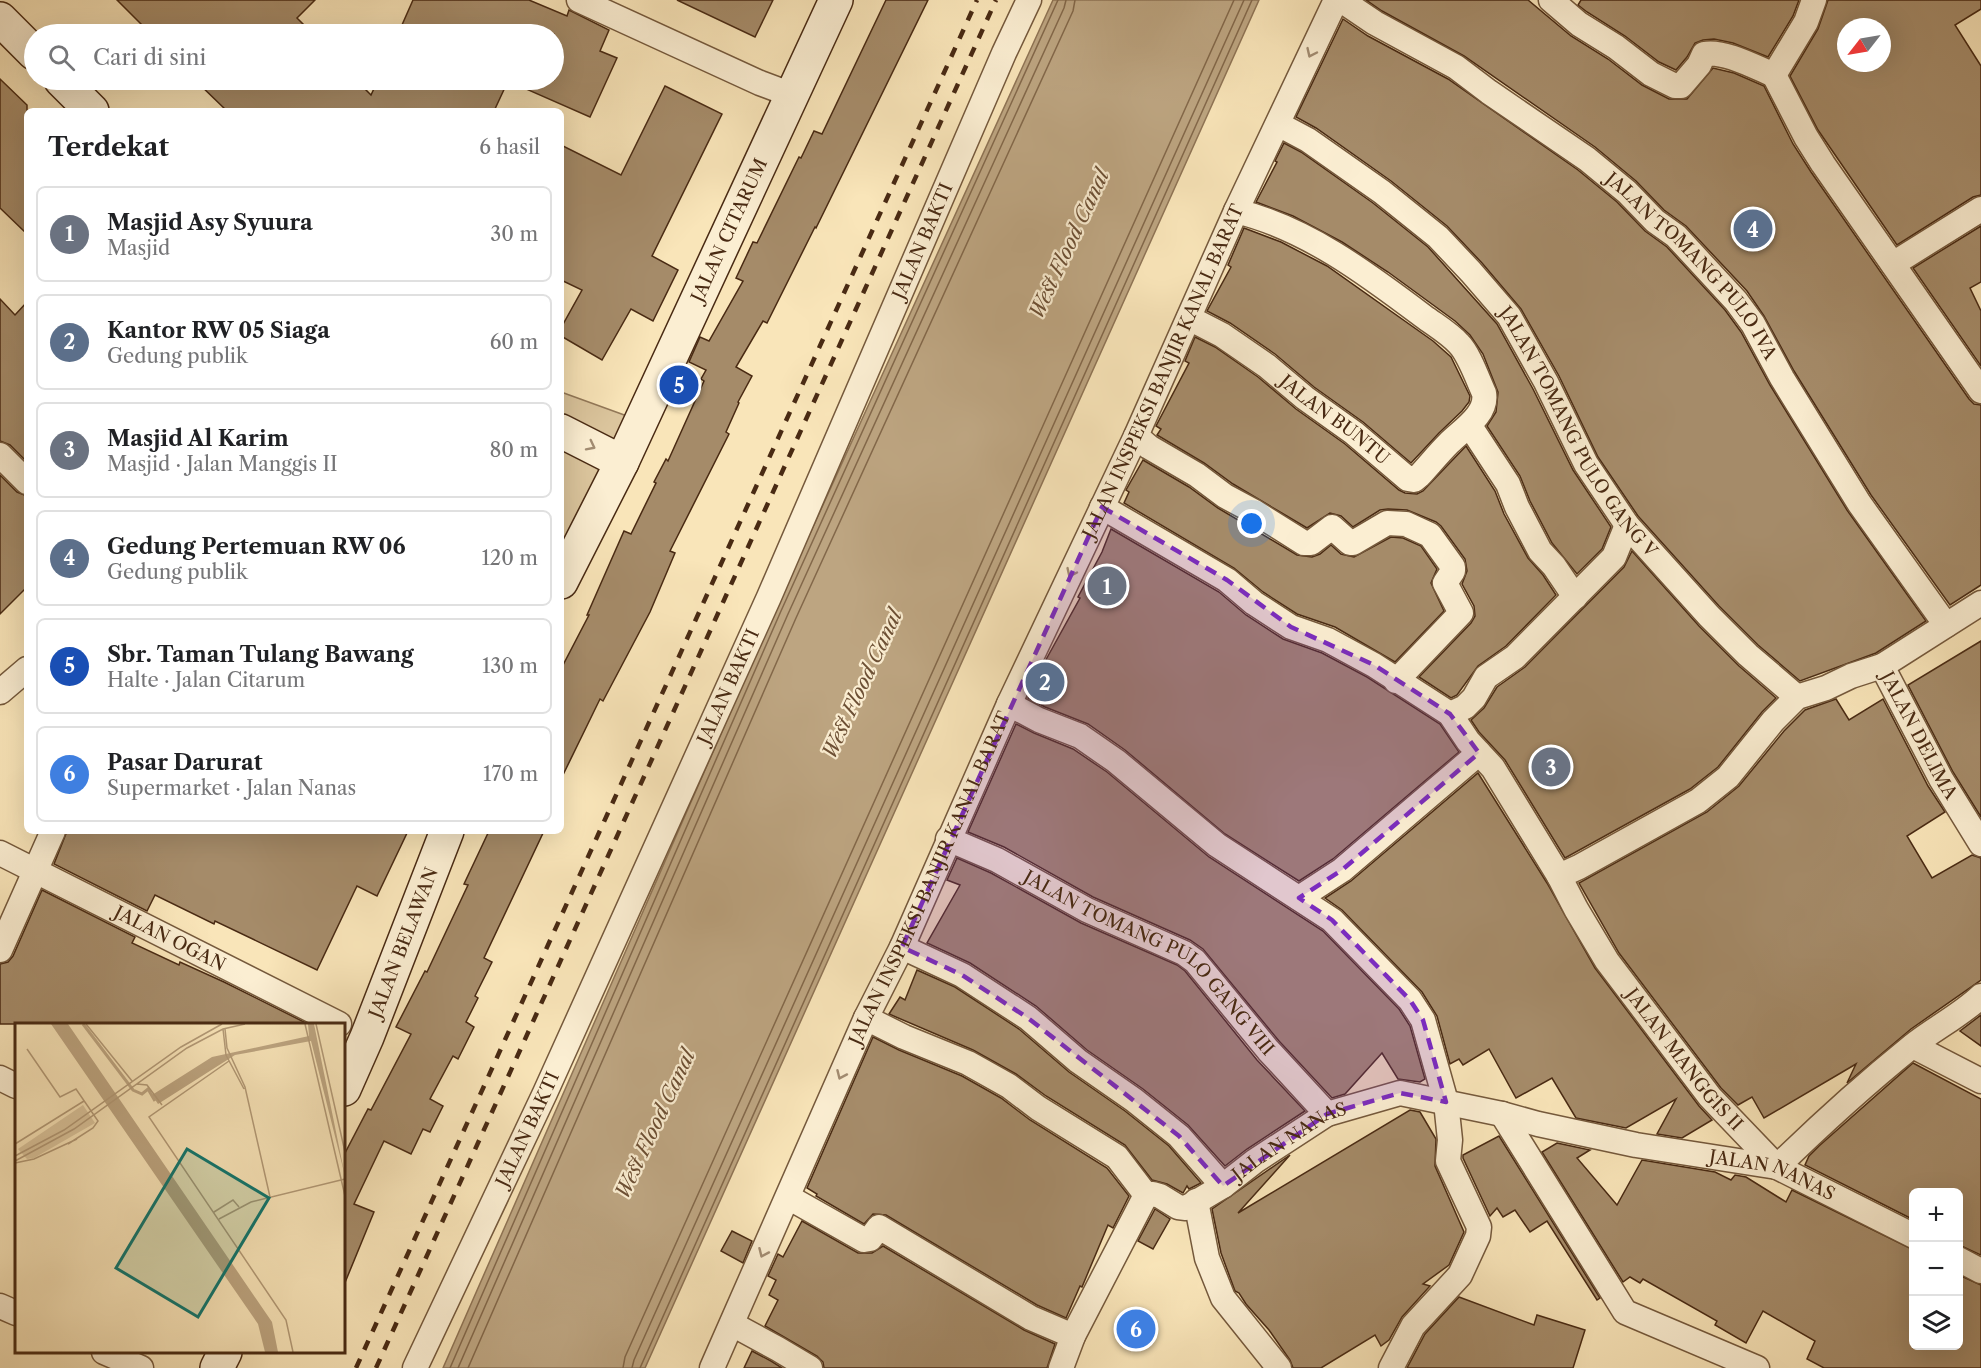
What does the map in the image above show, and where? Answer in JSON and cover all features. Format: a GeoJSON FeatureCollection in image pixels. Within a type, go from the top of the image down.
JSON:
{"type":"FeatureCollection","features":[{"type":"Feature","properties":{"kind":"street"},"geometry":{"type":"LineString","coordinates":[[579,0],[760,83],[792,95]]}},
{"type":"Feature","properties":{"kind":"street","name":"JALAN CITARUM"},"geometry":{"type":"LineString","coordinates":[[622,462],[836,0]]}},
{"type":"Feature","properties":{"kind":"street","name":"JALAN BAKTI"},"geometry":{"type":"LineString","coordinates":[[415,1368],[545,1093],[770,597],[999,64],[1029,0]]}},
{"type":"Feature","properties":{"kind":"street","name":"JALAN INSPEKSI BANJIR KANAL BARAT"},"geometry":{"type":"LineString","coordinates":[[712,1368],[866,1018],[902,947],[948,839],[1136,436],[1236,211],[1336,0]]}},
{"type":"Feature","properties":{"kind":"street","name":"JALAN TOMANG PULO IVA"},"geometry":{"type":"LineString","coordinates":[[1341,0],[1375,23],[1456,67],[1498,99],[1587,159],[1676,236],[1736,301],[1753,324],[1782,378],[1859,503],[1946,625]]}},
{"type":"Feature","properties":{"kind":"street"},"geometry":{"type":"LineString","coordinates":[[1774,75],[1806,22],[1814,0]]}},
{"type":"Feature","properties":{"kind":"street"},"geometry":{"type":"LineString","coordinates":[[1563,4],[1651,74],[1675,86],[1681,86],[1689,79],[1704,54],[1710,53],[1741,61],[1774,75],[1806,137],[1981,390]]}},
{"type":"Feature","properties":{"kind":"street"},"geometry":{"type":"LineString","coordinates":[[0,19],[24,43]]}},
{"type":"Feature","properties":{"kind":"street"},"geometry":{"type":"LineString","coordinates":[[71,90],[89,108]]}},
{"type":"Feature","properties":{"kind":"street","name":"JALAN TOMANG PULO GANG V"},"geometry":{"type":"LineString","coordinates":[[1278,124],[1308,140],[1382,192],[1438,237],[1471,272],[1509,316],[1546,382],[1586,464],[1627,525],[1709,616],[1748,655],[1797,697]]}},
{"type":"Feature","properties":{"kind":"street"},"geometry":{"type":"LineString","coordinates":[[1893,264],[1981,209]]}},
{"type":"Feature","properties":{"kind":"street"},"geometry":{"type":"LineString","coordinates":[[1236,211],[1276,223],[1336,255],[1397,295],[1459,344],[1485,398],[1485,402],[1470,426],[1508,484],[1540,551],[1554,566],[1575,597]]}},
{"type":"Feature","properties":{"kind":"street","name":"JALAN BUNTU"},"geometry":{"type":"LineString","coordinates":[[1189,318],[1222,335],[1268,366],[1305,398],[1354,433],[1408,479],[1414,480],[1420,475],[1450,442],[1470,426]]}},
{"type":"Feature","properties":{"kind":"street"},"geometry":{"type":"LineString","coordinates":[[564,433],[622,462],[564,572]]}},
{"type":"Feature","properties":{"kind":"street"},"geometry":{"type":"LineString","coordinates":[[1136,436],[1149,447],[1197,475],[1225,496],[1254,511],[1304,543],[1311,543],[1332,527],[1350,543],[1353,543],[1387,523],[1406,524],[1430,535],[1453,567],[1445,583],[1461,615],[1418,656],[1396,681]]}},
{"type":"Feature","properties":{"kind":"street"},"geometry":{"type":"LineString","coordinates":[[0,455],[24,479]]}},
{"type":"Feature","properties":{"kind":"street"},"geometry":{"type":"LineString","coordinates":[[1102,507],[1227,580],[1254,603],[1291,627],[1328,640],[1374,665],[1450,714],[1465,707],[1474,698],[1486,677],[1515,657],[1614,557],[1627,525]]}},
{"type":"Feature","properties":{"kind":"street","name":"JALAN DELIMA"},"geometry":{"type":"LineString","coordinates":[[1981,603],[1882,666],[1941,779],[1981,844]]}},
{"type":"Feature","properties":{"kind":"street"},"geometry":{"type":"LineString","coordinates":[[1559,876],[1698,801],[1728,777],[1773,721],[1797,697],[1882,666]]}},
{"type":"Feature","properties":{"kind":"street"},"geometry":{"type":"LineString","coordinates":[[0,692],[24,672]]}},
{"type":"Feature","properties":{"kind":"street"},"geometry":{"type":"LineString","coordinates":[[1010,704],[1040,720],[1080,736],[1116,761],[1217,845],[1332,920],[1410,1000],[1423,1020],[1446,1102],[1450,1140],[1448,1161],[1479,1227],[1478,1236],[1460,1275],[1413,1326],[1391,1368]]}},
{"type":"Feature","properties":{"kind":"street","name":"JALAN MANGGIS II"},"geometry":{"type":"LineString","coordinates":[[1450,714],[1468,741],[1493,768],[1559,876],[1607,961],[1710,1097],[1777,1167]]}},
{"type":"Feature","properties":{"kind":"street"},"geometry":{"type":"LineString","coordinates":[[1299,898],[1342,870],[1479,753]]}},
{"type":"Feature","properties":{"kind":"street"},"geometry":{"type":"LineString","coordinates":[[0,950],[52,834]]}},
{"type":"Feature","properties":{"kind":"street","name":"JALAN BELAWAN"},"geometry":{"type":"LineString","coordinates":[[345,1079],[350,1030],[442,834]]}},
{"type":"Feature","properties":{"kind":"street","name":"JALAN TOMANG PULO GANG VIII"},"geometry":{"type":"LineString","coordinates":[[948,839],[997,860],[1087,910],[1184,953],[1196,961],[1268,1050],[1327,1114]]}},
{"type":"Feature","properties":{"kind":"street","name":"JALAN OGAN"},"geometry":{"type":"LineString","coordinates":[[0,853],[336,1023]]}},
{"type":"Feature","properties":{"kind":"street"},"geometry":{"type":"LineString","coordinates":[[902,947],[962,975],[1028,1018],[1078,1061],[1134,1100],[1179,1136],[1223,1186]]}},
{"type":"Feature","properties":{"kind":"street"},"geometry":{"type":"LineString","coordinates":[[1777,1167],[1833,1113],[1913,1046],[1967,1009],[1981,996]]}},
{"type":"Feature","properties":{"kind":"street"},"geometry":{"type":"LineString","coordinates":[[866,1018],[968,1064],[1010,1086],[1038,1108],[1117,1157],[1146,1195],[1073,1336],[1062,1368]]}},
{"type":"Feature","properties":{"kind":"street"},"geometry":{"type":"LineString","coordinates":[[1913,1046],[1981,1081]]}},
{"type":"Feature","properties":{"kind":"street"},"geometry":{"type":"LineString","coordinates":[[0,1078],[15,1086]]}},
{"type":"Feature","properties":{"kind":"street","name":"JALAN NANAS"},"geometry":{"type":"LineString","coordinates":[[1146,1195],[1160,1196],[1182,1208],[1223,1186],[1255,1161],[1327,1114],[1400,1094],[1502,1114],[1538,1125],[1636,1145],[1777,1167],[1909,1233]]}},
{"type":"Feature","properties":{"kind":"street"},"geometry":{"type":"LineString","coordinates":[[1502,1114],[1625,1312],[1757,1368]]}},
{"type":"Feature","properties":{"kind":"street"},"geometry":{"type":"LineString","coordinates":[[788,1197],[864,1240],[872,1238],[879,1227],[1031,1318],[1073,1336]]}},
{"type":"Feature","properties":{"kind":"street"},"geometry":{"type":"LineString","coordinates":[[1196,1201],[1207,1258],[1223,1298],[1279,1368]]}},
{"type":"Feature","properties":{"kind":"street"},"geometry":{"type":"LineString","coordinates":[[1963,1261],[1981,1270]]}},
{"type":"Feature","properties":{"kind":"street"},"geometry":{"type":"LineString","coordinates":[[0,1306],[15,1313]]}},
{"type":"Feature","properties":{"kind":"street"},"geometry":{"type":"LineString","coordinates":[[732,1324],[810,1368]]}},
{"type":"Feature","properties":{"kind":"street"},"geometry":{"type":"LineString","coordinates":[[106,1353],[141,1368]]}},
{"type":"Feature","properties":{"kind":"street"},"geometry":{"type":"LineString","coordinates":[[218,1368],[225,1353]]}},
{"type":"Feature","properties":{"kind":"highlighted area"},"geometry":{"type":"Polygon","coordinates":[[[1102,507],[1227,580],[1291,627],[1374,665],[1450,714],[1479,753],[1342,870],[1299,898],[1332,920],[1410,1000],[1423,1020],[1446,1102],[1400,1093],[1327,1114],[1223,1186],[1179,1136],[1028,1018],[962,975],[902,947],[1102,507]]]}},
{"type":"Feature","properties":{"kind":"shaded area"},"geometry":{"type":"Polygon","coordinates":[[[564,393],[627,416],[564,557],[564,393]]]}},
{"type":"Feature","properties":{"kind":"water","name":"West Flood Canal"},"geometry":{"type":"Polygon","coordinates":[[[1053,0],[1259,0],[645,1368],[443,1368],[776,608],[1053,0]]]}},
{"type":"Feature","properties":{"kind":"building"},"geometry":{"type":"Polygon","coordinates":[[[117,0],[315,0],[297,18],[303,24],[141,24],[117,0]]]}},
{"type":"Feature","properties":{"kind":"building"},"geometry":{"type":"Polygon","coordinates":[[[413,0],[529,0],[567,16],[569,10],[609,30],[600,51],[617,58],[590,117],[528,90],[564,90],[564,24],[402,24],[413,0]]]}},
{"type":"Feature","properties":{"kind":"building"},"geometry":{"type":"Polygon","coordinates":[[[677,0],[773,0],[755,37],[677,0]]]}},
{"type":"Feature","properties":{"kind":"building"},"geometry":{"type":"Polygon","coordinates":[[[886,0],[928,0],[767,323],[763,321],[736,367],[752,376],[726,432],[729,434],[670,551],[675,553],[650,612],[603,701],[600,699],[564,773],[564,663],[589,615],[587,615],[624,531],[631,534],[656,483],[654,482],[666,459],[668,461],[704,381],[701,379],[706,370],[689,362],[700,337],[709,341],[743,281],[736,278],[753,242],[757,243],[799,157],[801,158],[814,131],[822,134],[886,0]]]}},
{"type":"Feature","properties":{"kind":"building"},"geometry":{"type":"Polygon","coordinates":[[[1366,0],[1528,0],[1571,36],[1608,59],[1642,85],[1669,99],[1687,99],[1713,68],[1734,73],[1764,86],[1793,144],[1811,172],[1969,399],[1974,404],[1981,405],[1981,585],[1950,605],[1871,495],[1747,291],[1686,226],[1664,210],[1636,181],[1595,147],[1464,56],[1366,0]]]}},
{"type":"Feature","properties":{"kind":"building"},"geometry":{"type":"Polygon","coordinates":[[[1581,0],[1799,0],[1793,16],[1768,57],[1733,43],[1714,39],[1703,40],[1695,43],[1676,70],[1659,62],[1625,36],[1587,12],[1578,5],[1581,0]]]}},
{"type":"Feature","properties":{"kind":"building"},"geometry":{"type":"Polygon","coordinates":[[[1828,0],[1981,0],[1981,9],[1955,25],[1981,66],[1981,195],[1973,197],[1897,245],[1818,130],[1790,76],[1818,29],[1828,0]]]}},
{"type":"Feature","properties":{"kind":"building"},"geometry":{"type":"Polygon","coordinates":[[[1343,19],[1368,36],[1448,79],[1578,170],[1617,202],[1645,231],[1667,247],[1725,310],[1741,332],[1770,385],[1847,510],[1926,621],[1876,653],[1800,681],[1758,645],[1719,606],[1638,516],[1598,457],[1559,376],[1521,309],[1482,263],[1447,226],[1391,181],[1316,128],[1296,117],[1343,19]]]}},
{"type":"Feature","properties":{"kind":"building"},"geometry":{"type":"Polygon","coordinates":[[[0,79],[27,105],[27,108],[24,108],[24,231],[0,208],[0,79]]]}},
{"type":"Feature","properties":{"kind":"building"},"geometry":{"type":"Polygon","coordinates":[[[665,86],[722,114],[652,256],[678,270],[653,321],[631,309],[602,360],[564,338],[564,323],[582,290],[564,281],[564,146],[621,175],[665,86]]]}},
{"type":"Feature","properties":{"kind":"building"},"geometry":{"type":"Polygon","coordinates":[[[205,90],[366,90],[371,95],[373,90],[504,90],[495,108],[224,108],[205,90]]]}},
{"type":"Feature","properties":{"kind":"building"},"geometry":{"type":"Polygon","coordinates":[[[1284,143],[1301,152],[1373,203],[1428,247],[1497,324],[1533,389],[1573,470],[1611,527],[1602,549],[1577,574],[1552,543],[1520,476],[1487,426],[1496,412],[1498,392],[1483,354],[1470,335],[1455,321],[1388,272],[1342,242],[1293,216],[1256,202],[1277,162],[1275,161],[1284,143]]]}},
{"type":"Feature","properties":{"kind":"building"},"geometry":{"type":"Polygon","coordinates":[[[1981,226],[1981,282],[1970,288],[1981,311],[1981,366],[1913,268],[1981,226]]]}},
{"type":"Feature","properties":{"kind":"building"},"geometry":{"type":"Polygon","coordinates":[[[1244,228],[1281,242],[1327,266],[1433,341],[1451,357],[1470,396],[1469,402],[1411,463],[1363,422],[1314,387],[1275,354],[1230,323],[1207,311],[1231,267],[1228,265],[1244,228]]]}},
{"type":"Feature","properties":{"kind":"building"},"geometry":{"type":"Polygon","coordinates":[[[0,299],[15,315],[24,305],[24,459],[10,445],[0,441],[0,299]]]}},
{"type":"Feature","properties":{"kind":"building"},"geometry":{"type":"Polygon","coordinates":[[[1195,337],[1215,347],[1258,377],[1405,493],[1417,494],[1423,491],[1466,446],[1495,491],[1504,514],[1528,558],[1556,595],[1506,646],[1478,666],[1457,695],[1451,698],[1419,677],[1475,616],[1474,606],[1462,584],[1467,571],[1465,559],[1441,526],[1407,510],[1380,510],[1353,527],[1341,516],[1330,513],[1307,528],[1157,435],[1161,429],[1156,426],[1189,363],[1185,361],[1195,337]]]}},
{"type":"Feature","properties":{"kind":"building"},"geometry":{"type":"Polygon","coordinates":[[[1143,460],[1297,555],[1312,557],[1331,545],[1341,554],[1354,557],[1391,537],[1403,538],[1421,546],[1437,569],[1431,583],[1444,611],[1395,662],[1335,627],[1297,614],[1263,592],[1234,568],[1124,503],[1129,492],[1126,490],[1143,460]]]}},
{"type":"Feature","properties":{"kind":"building"},"geometry":{"type":"Polygon","coordinates":[[[0,475],[17,492],[24,495],[24,590],[0,614],[0,475]]]}},
{"type":"Feature","properties":{"kind":"building"},"geometry":{"type":"Polygon","coordinates":[[[1111,529],[1219,592],[1246,615],[1283,639],[1322,653],[1367,677],[1440,724],[1459,752],[1333,859],[1299,881],[1225,834],[1125,750],[1088,724],[1028,698],[1043,665],[1080,598],[1078,597],[1102,552],[1111,529]]]}},
{"type":"Feature","properties":{"kind":"building"},"geometry":{"type":"Polygon","coordinates":[[[1632,551],[1699,626],[1739,666],[1776,698],[1718,767],[1690,789],[1565,858],[1505,760],[1471,720],[1484,708],[1497,687],[1525,667],[1624,567],[1632,551]]]}},
{"type":"Feature","properties":{"kind":"building"},"geometry":{"type":"Polygon","coordinates":[[[1981,641],[1981,817],[1953,772],[1908,685],[1981,641]]]}},
{"type":"Feature","properties":{"kind":"building"},"geometry":{"type":"Polygon","coordinates":[[[1836,699],[1849,720],[1883,699],[1928,786],[1945,812],[1907,836],[1932,878],[1972,855],[1981,858],[1981,980],[1911,1029],[1847,1083],[1856,1064],[1764,1118],[1752,1097],[1738,1105],[1721,1088],[1619,953],[1579,883],[1707,812],[1739,786],[1784,731],[1805,710],[1836,699]]]}},
{"type":"Feature","properties":{"kind":"building"},"geometry":{"type":"Polygon","coordinates":[[[1016,724],[1073,749],[1107,772],[1209,857],[1323,931],[1399,1009],[1410,1026],[1425,1079],[1420,1082],[1398,1079],[1382,1053],[1345,1094],[1332,1098],[1279,1041],[1203,949],[1190,940],[1093,897],[1004,847],[968,832],[1016,724]]]}},
{"type":"Feature","properties":{"kind":"building"},"geometry":{"type":"Polygon","coordinates":[[[1478,773],[1547,883],[1595,968],[1712,1120],[1682,1138],[1657,1134],[1676,1099],[1626,1128],[1576,1118],[1552,1078],[1516,1098],[1489,1049],[1463,1065],[1459,1059],[1450,1064],[1437,1016],[1422,992],[1342,910],[1325,898],[1351,881],[1478,773]]]}},
{"type":"Feature","properties":{"kind":"building"},"geometry":{"type":"Polygon","coordinates":[[[66,834],[407,834],[377,896],[357,886],[317,970],[155,895],[147,911],[54,864],[66,834]]]}},
{"type":"Feature","properties":{"kind":"building"},"geometry":{"type":"Polygon","coordinates":[[[488,834],[543,834],[484,958],[492,962],[475,996],[478,998],[466,1022],[474,1027],[458,1059],[453,1056],[430,1099],[443,1106],[430,1132],[423,1129],[411,1154],[384,1141],[354,1204],[374,1212],[345,1283],[345,1153],[368,1109],[371,1110],[411,1034],[396,1027],[425,971],[427,972],[468,885],[464,884],[488,834]]]}},
{"type":"Feature","properties":{"kind":"building"},"geometry":{"type":"Polygon","coordinates":[[[957,858],[991,873],[1081,923],[1177,965],[1185,971],[1257,1060],[1305,1111],[1225,1166],[1188,1125],[1143,1089],[1087,1050],[1036,1006],[970,963],[927,943],[960,885],[947,880],[957,858]]]}},
{"type":"Feature","properties":{"kind":"building"},"geometry":{"type":"Polygon","coordinates":[[[42,890],[135,937],[132,943],[179,965],[180,962],[224,982],[306,1023],[0,1024],[0,964],[8,962],[13,956],[42,890]]]}},
{"type":"Feature","properties":{"kind":"building"},"geometry":{"type":"Polygon","coordinates":[[[917,970],[955,987],[1019,1029],[1069,1072],[1125,1111],[1169,1146],[1201,1183],[1189,1189],[1187,1186],[1183,1193],[1167,1184],[1152,1180],[1125,1145],[1046,1096],[1016,1074],[973,1050],[889,1014],[900,997],[905,1000],[917,970]]]}},
{"type":"Feature","properties":{"kind":"building"},"geometry":{"type":"Polygon","coordinates":[[[1981,1015],[1981,1046],[1960,1031],[1981,1015]]]}},
{"type":"Feature","properties":{"kind":"building"},"geometry":{"type":"Polygon","coordinates":[[[873,1037],[962,1076],[1001,1098],[1030,1120],[1107,1168],[1129,1196],[1113,1228],[1108,1225],[1082,1287],[1080,1286],[1066,1318],[1037,1305],[886,1215],[873,1214],[864,1224],[816,1196],[817,1194],[807,1188],[873,1037]]]}},
{"type":"Feature","properties":{"kind":"building"},"geometry":{"type":"Polygon","coordinates":[[[1913,1063],[1981,1099],[1981,1255],[1963,1247],[1963,1188],[1909,1188],[1909,1217],[1805,1165],[1809,1156],[1913,1063]]]}},
{"type":"Feature","properties":{"kind":"building"},"geometry":{"type":"Polygon","coordinates":[[[1410,1110],[1420,1112],[1436,1139],[1435,1166],[1464,1232],[1449,1265],[1423,1284],[1430,1286],[1402,1317],[1389,1340],[1381,1346],[1375,1335],[1321,1368],[1293,1368],[1269,1330],[1235,1291],[1221,1253],[1212,1209],[1290,1155],[1238,1213],[1410,1110]]]}},
{"type":"Feature","properties":{"kind":"building"},"geometry":{"type":"Polygon","coordinates":[[[1499,1136],[1600,1298],[1597,1300],[1547,1221],[1530,1232],[1515,1210],[1503,1217],[1497,1208],[1490,1216],[1463,1155],[1499,1136]]]}},
{"type":"Feature","properties":{"kind":"building"},"geometry":{"type":"Polygon","coordinates":[[[1557,1143],[1590,1150],[1577,1158],[1617,1205],[1642,1160],[1715,1172],[1731,1180],[1735,1175],[1746,1177],[1786,1202],[1792,1190],[1909,1248],[1909,1350],[1963,1350],[1963,1277],[1981,1285],[1981,1368],[1824,1368],[1807,1359],[1815,1341],[1763,1311],[1746,1343],[1715,1325],[1717,1321],[1643,1279],[1640,1283],[1630,1277],[1623,1282],[1542,1152],[1557,1143]]]}},
{"type":"Feature","properties":{"kind":"building"},"geometry":{"type":"Polygon","coordinates":[[[1155,1209],[1170,1219],[1153,1249],[1138,1241],[1155,1209]]]}},
{"type":"Feature","properties":{"kind":"building"},"geometry":{"type":"Polygon","coordinates":[[[802,1221],[858,1253],[872,1253],[883,1246],[1024,1330],[1055,1344],[1047,1368],[824,1368],[823,1362],[817,1356],[765,1326],[778,1300],[769,1295],[776,1280],[768,1276],[778,1254],[783,1257],[802,1221]]]}},
{"type":"Feature","properties":{"kind":"building"},"geometry":{"type":"Polygon","coordinates":[[[732,1231],[752,1241],[743,1263],[721,1251],[732,1231]]]}},
{"type":"Feature","properties":{"kind":"building"},"geometry":{"type":"Polygon","coordinates":[[[1459,1297],[1534,1325],[1537,1315],[1585,1330],[1573,1368],[1407,1368],[1425,1334],[1459,1297]]]}},
{"type":"Feature","properties":{"kind":"building"},"geometry":{"type":"Polygon","coordinates":[[[752,1351],[771,1361],[782,1368],[744,1368],[752,1351]]]}},
{"type":"Feature","properties":{"kind":"railway"},"geometry":{"type":"LineString","coordinates":[[356,1368],[977,0]]}},
{"type":"Feature","properties":{"kind":"railway"},"geometry":{"type":"LineString","coordinates":[[376,1368],[996,0]]}},
{"type":"Feature","properties":{"kind":"place","name":"Gedung Pertemuan RW 06"},"geometry":{"type":"Point","coordinates":[1753,229]}},
{"type":"Feature","properties":{"kind":"place","name":"Sbr. Taman Tulang Bawang"},"geometry":{"type":"Point","coordinates":[679,385]}},
{"type":"Feature","properties":{"kind":"place","name":"Masjid Asy Syuura"},"geometry":{"type":"Point","coordinates":[1107,586]}},
{"type":"Feature","properties":{"kind":"place","name":"Kantor RW 05 Siaga"},"geometry":{"type":"Point","coordinates":[1045,682]}},
{"type":"Feature","properties":{"kind":"place","name":"Masjid Al Karim"},"geometry":{"type":"Point","coordinates":[1551,767]}},
{"type":"Feature","properties":{"kind":"place","name":"Pasar Darurat"},"geometry":{"type":"Point","coordinates":[1136,1329]}}]}
